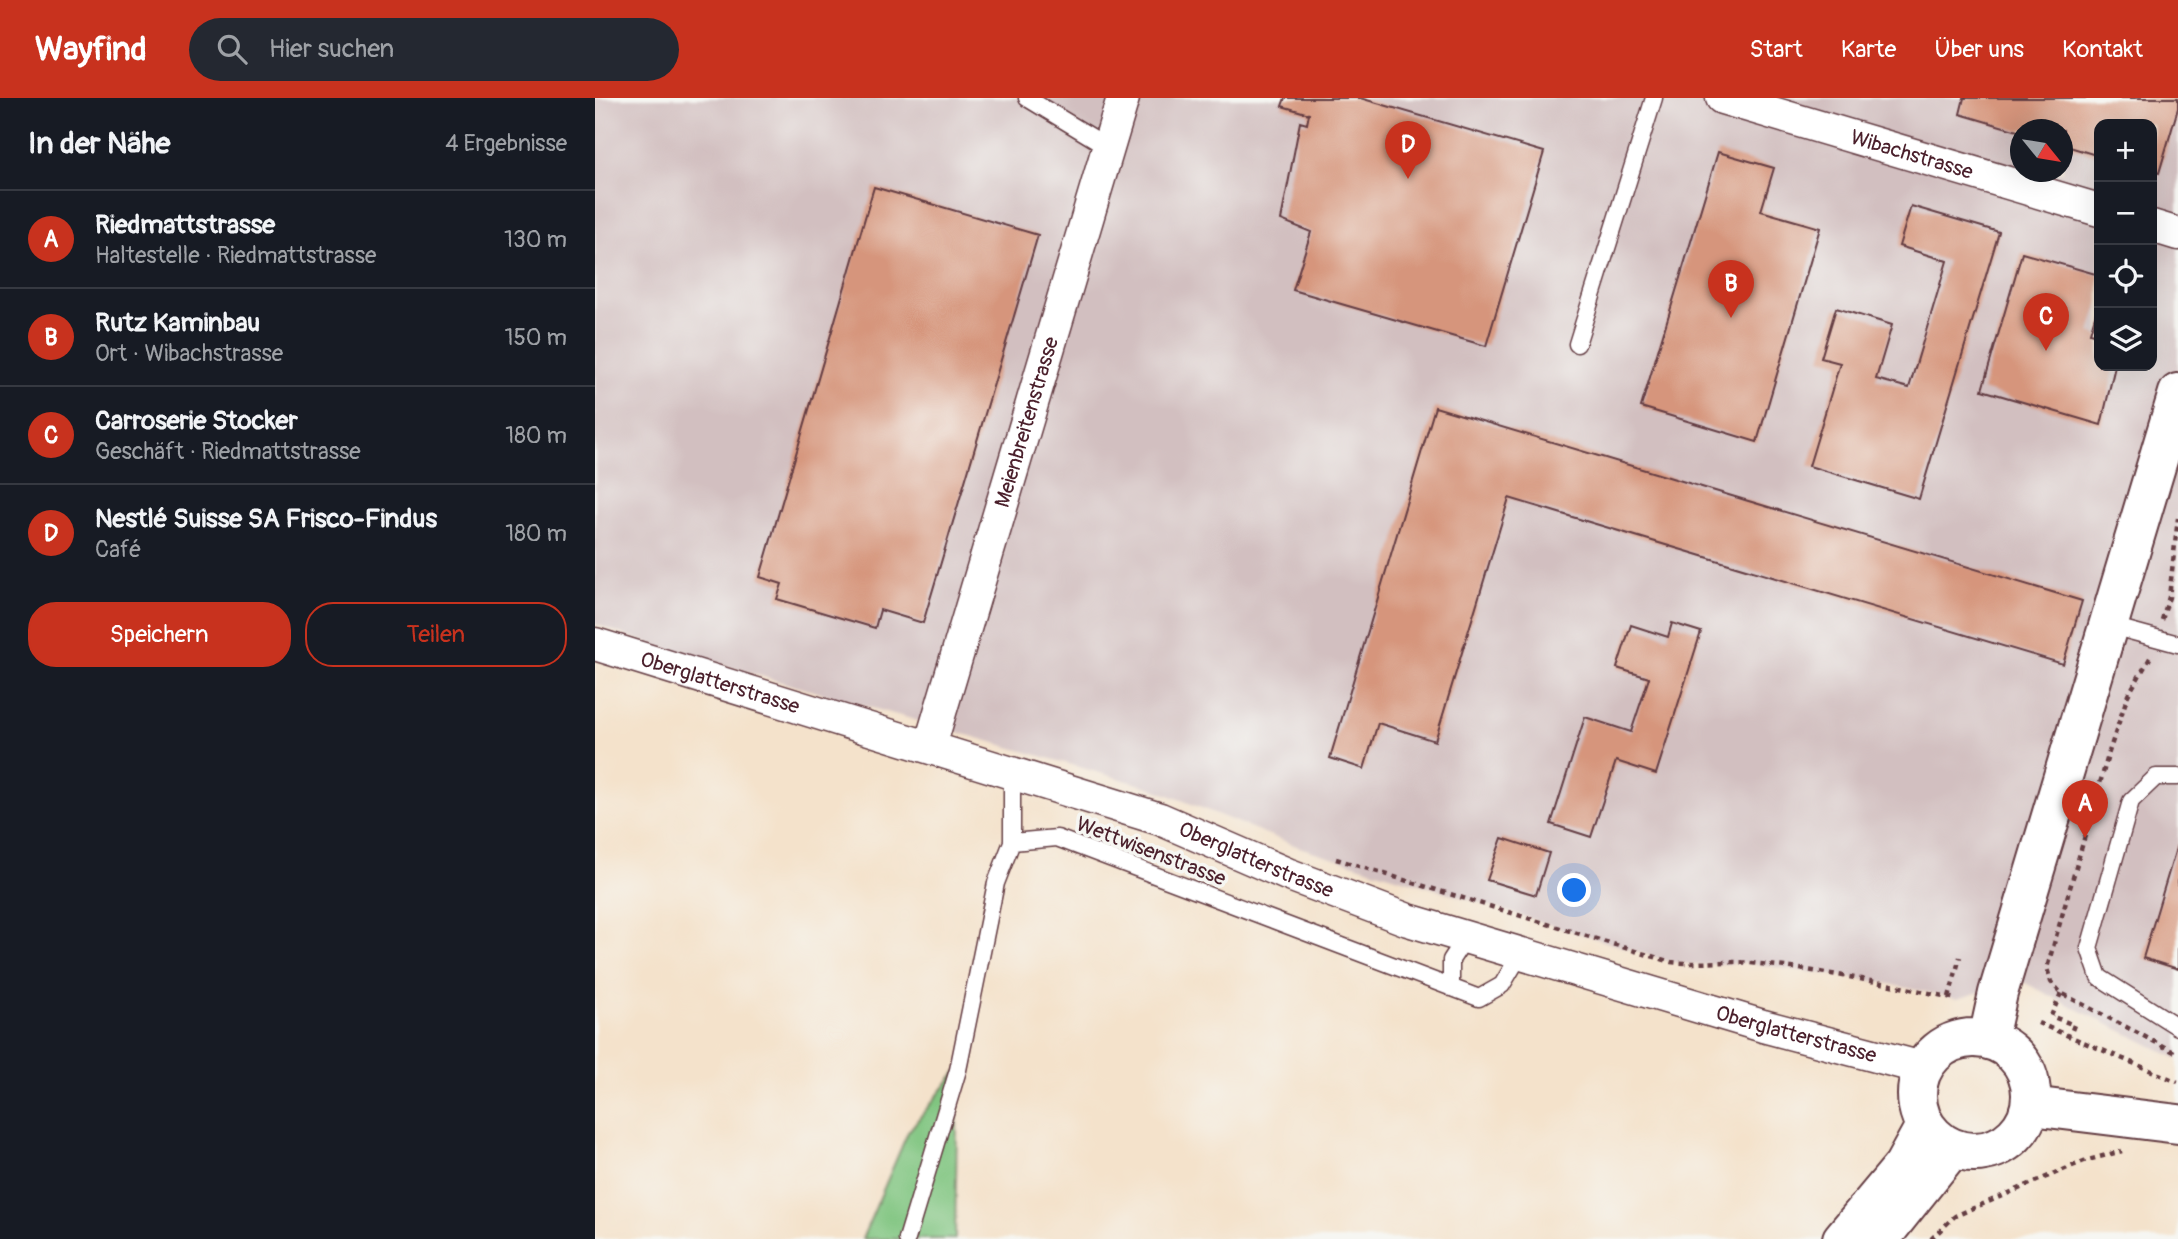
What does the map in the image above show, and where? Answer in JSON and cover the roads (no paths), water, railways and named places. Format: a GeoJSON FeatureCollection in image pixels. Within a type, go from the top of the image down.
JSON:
{"type":"FeatureCollection","features":[{"type":"Feature","properties":{"kind":"main road"},"geometry":{"type":"LineString","coordinates":[[1987,1039],[1998,993],[2178,393]]}},
{"type":"Feature","properties":{"kind":"main road"},"geometry":{"type":"LineString","coordinates":[[1987,1039],[2004,1046],[2017,1057],[2027,1071],[2031,1106],[2025,1122],[2015,1136],[2001,1146],[1985,1152],[1968,1153],[1938,1137],[1916,1098],[1922,1068],[1943,1046],[1957,1040],[1987,1039]]}},
{"type":"Feature","properties":{"kind":"main road"},"geometry":{"type":"LineString","coordinates":[[2031,1106],[2178,1124]]}},
{"type":"Feature","properties":{"kind":"main road"},"geometry":{"type":"LineString","coordinates":[[1842,1239],[1903,1166],[1938,1137]]}},
{"type":"Feature","properties":{"kind":"main road"},"geometry":{"type":"LineString","coordinates":[[1880,1239],[1938,1137]]}},
{"type":"Feature","properties":{"kind":"street","name":"Meienbreitenstrasse"},"geometry":{"type":"LineString","coordinates":[[930,746],[1123,98]]}},
{"type":"Feature","properties":{"kind":"street","name":"Wibachstrasse"},"geometry":{"type":"LineString","coordinates":[[1722,98],[2094,210]]}},
{"type":"Feature","properties":{"kind":"street"},"geometry":{"type":"LineString","coordinates":[[2157,228],[2178,234]]}},
{"type":"Feature","properties":{"kind":"street","name":"Oberglatterstrasse"},"geometry":{"type":"LineString","coordinates":[[595,644],[1160,819],[1286,874],[1408,920],[1763,1026],[1922,1068]]}},
{"type":"Feature","properties":{"kind":"lane"},"geometry":{"type":"LineString","coordinates":[[1027,98],[1108,147]]}},
{"type":"Feature","properties":{"kind":"lane"},"geometry":{"type":"LineString","coordinates":[[1577,344],[1654,98]]}},
{"type":"Feature","properties":{"kind":"lane"},"geometry":{"type":"LineString","coordinates":[[2108,625],[2178,644]]}},
{"type":"Feature","properties":{"kind":"lane"},"geometry":{"type":"LineString","coordinates":[[907,1239],[958,1070],[996,883],[1012,842],[1012,774]]}},
{"type":"Feature","properties":{"kind":"lane"},"geometry":{"type":"LineString","coordinates":[[2178,777],[2156,777],[2131,801],[2089,948],[2099,977],[2178,1027]]}},
{"type":"Feature","properties":{"kind":"lane","name":"Wettwisenstrasse"},"geometry":{"type":"LineString","coordinates":[[1012,842],[1057,838],[1479,998],[1502,985],[1521,953]]}},
{"type":"Feature","properties":{"kind":"lane"},"geometry":{"type":"LineString","coordinates":[[1451,988],[1451,960],[1466,937]]}},
{"type":"Feature","properties":{"kind":"place","name":"Nestlé Suisse SA Frisco-Findus"},"geometry":{"type":"Point","coordinates":[1408,179]}},
{"type":"Feature","properties":{"kind":"place","name":"Rutz Kaminbau"},"geometry":{"type":"Point","coordinates":[1731,318]}},
{"type":"Feature","properties":{"kind":"place","name":"Carroserie Stocker"},"geometry":{"type":"Point","coordinates":[2046,351]}},
{"type":"Feature","properties":{"kind":"place","name":"Riedmattstrasse"},"geometry":{"type":"Point","coordinates":[2085,838]}}]}
